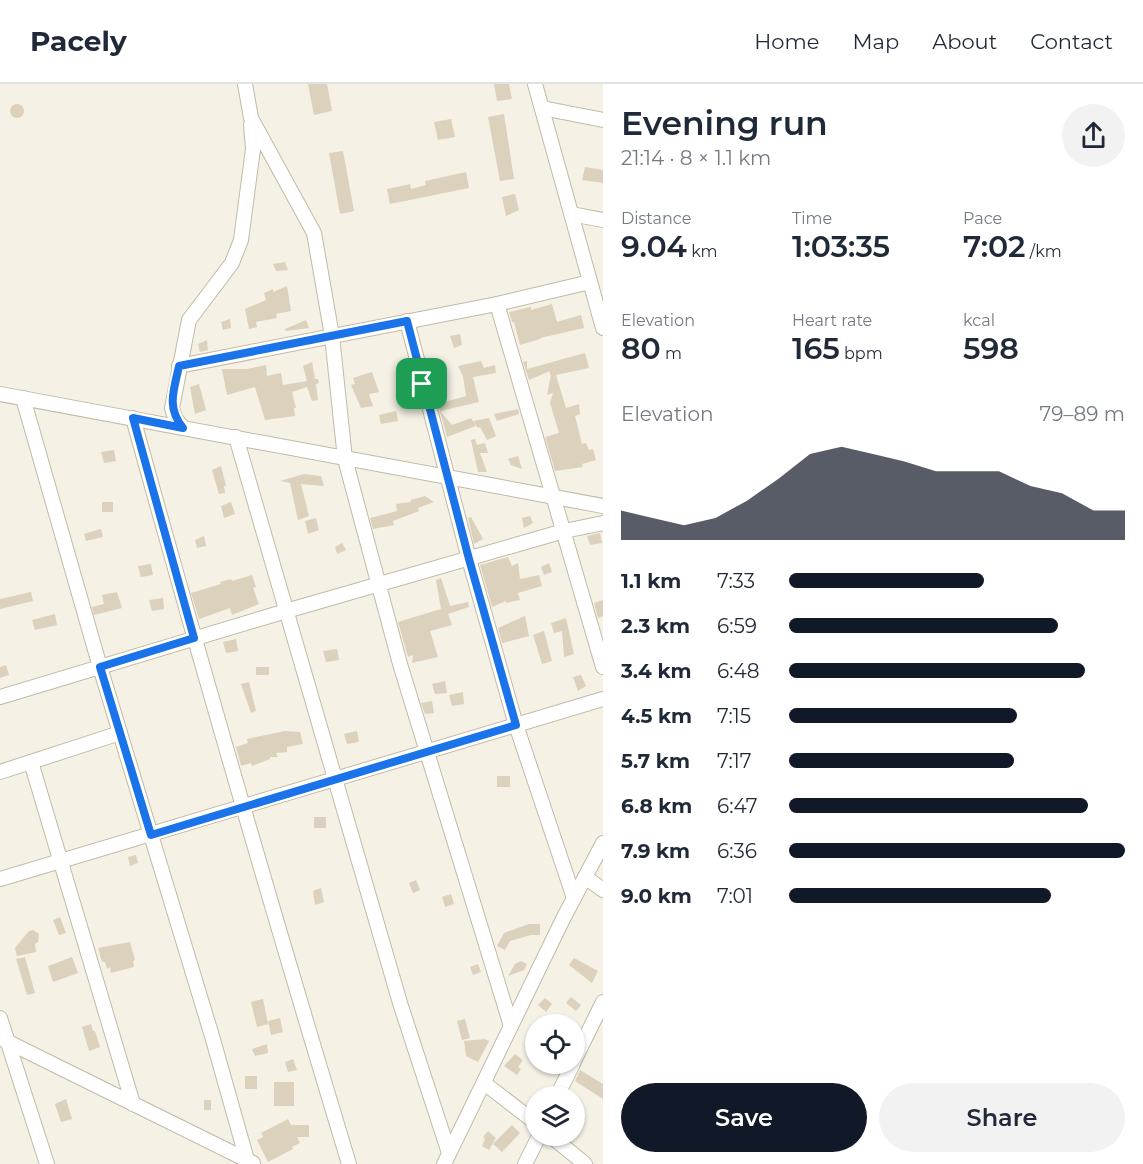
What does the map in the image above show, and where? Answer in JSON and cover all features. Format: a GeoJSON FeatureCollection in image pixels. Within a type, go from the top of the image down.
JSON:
{"type":"FeatureCollection","features":[{"type":"Feature","properties":{"kind":"street"},"geometry":{"type":"LineString","coordinates":[[183,428],[175,418],[172,408],[189,320],[232,263],[241,240],[253,148],[245,84]]}},
{"type":"Feature","properties":{"kind":"street"},"geometry":{"type":"LineString","coordinates":[[535,84],[603,327]]}},
{"type":"Feature","properties":{"kind":"street"},"geometry":{"type":"LineString","coordinates":[[542,108],[603,120]]}},
{"type":"Feature","properties":{"kind":"street"},"geometry":{"type":"LineString","coordinates":[[251,118],[314,233],[332,336],[345,459],[426,752],[511,1026]]}},
{"type":"Feature","properties":{"kind":"street"},"geometry":{"type":"LineString","coordinates":[[571,214],[603,220]]}},
{"type":"Feature","properties":{"kind":"street"},"geometry":{"type":"LineString","coordinates":[[179,366],[496,304],[590,282]]}},
{"type":"Feature","properties":{"kind":"street"},"geometry":{"type":"LineString","coordinates":[[496,304],[603,668]]}},
{"type":"Feature","properties":{"kind":"street"},"geometry":{"type":"LineString","coordinates":[[407,321],[469,559],[516,725],[574,898]]}},
{"type":"Feature","properties":{"kind":"street"},"geometry":{"type":"LineString","coordinates":[[0,394],[603,506]]}},
{"type":"Feature","properties":{"kind":"street"},"geometry":{"type":"LineString","coordinates":[[23,398],[100,667],[251,1162]]}},
{"type":"Feature","properties":{"kind":"street"},"geometry":{"type":"LineString","coordinates":[[133,418],[194,638],[349,1164]]}},
{"type":"Feature","properties":{"kind":"street"},"geometry":{"type":"LineString","coordinates":[[236,438],[447,1159]]}},
{"type":"Feature","properties":{"kind":"street"},"geometry":{"type":"LineString","coordinates":[[0,697],[286,610],[564,531],[603,523]]}},
{"type":"Feature","properties":{"kind":"street"},"geometry":{"type":"LineString","coordinates":[[0,879],[603,699]]}},
{"type":"Feature","properties":{"kind":"street"},"geometry":{"type":"LineString","coordinates":[[0,771],[120,733]]}},
{"type":"Feature","properties":{"kind":"street"},"geometry":{"type":"LineString","coordinates":[[31,762],[133,1104]]}},
{"type":"Feature","properties":{"kind":"street"},"geometry":{"type":"LineString","coordinates":[[447,1159],[603,843]]}},
{"type":"Feature","properties":{"kind":"street"},"geometry":{"type":"LineString","coordinates":[[585,877],[603,890]]}},
{"type":"Feature","properties":{"kind":"street"},"geometry":{"type":"LineString","coordinates":[[585,1039],[603,1002]]}},
{"type":"Feature","properties":{"kind":"street"},"geometry":{"type":"LineString","coordinates":[[0,1018],[4,1040],[47,1164]]}},
{"type":"Feature","properties":{"kind":"street"},"geometry":{"type":"LineString","coordinates":[[4,1040],[251,1162]]}},
{"type":"Feature","properties":{"kind":"street"},"geometry":{"type":"LineString","coordinates":[[484,1083],[525,1115]]}},
{"type":"Feature","properties":{"kind":"street"},"geometry":{"type":"LineString","coordinates":[[525,1164],[534,1146]]}},
{"type":"Feature","properties":{"kind":"street"},"geometry":{"type":"LineString","coordinates":[[563,1146],[585,1164]]}},
{"type":"Feature","properties":{"kind":"building"},"geometry":{"type":"Polygon","coordinates":[[[308,84],[327,84],[332,111],[314,115],[308,84]]]}},
{"type":"Feature","properties":{"kind":"building"},"geometry":{"type":"Polygon","coordinates":[[[494,84],[509,84],[512,99],[497,101],[494,84]]]}},
{"type":"Feature","properties":{"kind":"building"},"geometry":{"type":"Polygon","coordinates":[[[17,104],[22,106],[24,111],[22,116],[17,118],[12,116],[10,111],[12,106],[17,104]]]}},
{"type":"Feature","properties":{"kind":"building"},"geometry":{"type":"Polygon","coordinates":[[[504,114],[514,179],[500,181],[488,117],[504,114]]]}},
{"type":"Feature","properties":{"kind":"building"},"geometry":{"type":"Polygon","coordinates":[[[451,119],[455,137],[438,140],[434,122],[451,119]]]}},
{"type":"Feature","properties":{"kind":"building"},"geometry":{"type":"Polygon","coordinates":[[[343,151],[354,211],[340,214],[329,153],[343,151]]]}},
{"type":"Feature","properties":{"kind":"building"},"geometry":{"type":"Polygon","coordinates":[[[585,167],[603,170],[603,183],[582,180],[585,167]]]}},
{"type":"Feature","properties":{"kind":"building"},"geometry":{"type":"Polygon","coordinates":[[[466,172],[469,188],[390,204],[387,189],[410,184],[411,189],[426,185],[425,181],[466,172]]]}},
{"type":"Feature","properties":{"kind":"building"},"geometry":{"type":"Polygon","coordinates":[[[515,194],[519,210],[506,216],[502,197],[515,194]]]}},
{"type":"Feature","properties":{"kind":"building"},"geometry":{"type":"Polygon","coordinates":[[[285,262],[288,270],[276,271],[273,264],[285,262]]]}},
{"type":"Feature","properties":{"kind":"building"},"geometry":{"type":"Polygon","coordinates":[[[287,286],[291,311],[276,314],[277,318],[256,322],[257,327],[249,329],[245,309],[266,300],[264,293],[287,286]]]}},
{"type":"Feature","properties":{"kind":"building"},"geometry":{"type":"Polygon","coordinates":[[[552,304],[557,322],[581,315],[584,328],[520,345],[509,312],[531,307],[531,310],[552,304]]]}},
{"type":"Feature","properties":{"kind":"building"},"geometry":{"type":"Polygon","coordinates":[[[230,319],[231,328],[223,330],[221,322],[230,319]]]}},
{"type":"Feature","properties":{"kind":"building"},"geometry":{"type":"Polygon","coordinates":[[[306,320],[309,328],[286,331],[285,329],[306,320]]]}},
{"type":"Feature","properties":{"kind":"building"},"geometry":{"type":"Polygon","coordinates":[[[460,334],[462,345],[454,348],[450,336],[460,334]]]}},
{"type":"Feature","properties":{"kind":"building"},"geometry":{"type":"Polygon","coordinates":[[[207,340],[208,350],[200,352],[198,344],[207,340]]]}},
{"type":"Feature","properties":{"kind":"building"},"geometry":{"type":"Polygon","coordinates":[[[585,353],[589,368],[556,375],[566,408],[579,404],[580,414],[575,416],[582,444],[586,443],[589,450],[593,449],[596,460],[582,464],[583,467],[555,471],[545,437],[559,433],[550,403],[553,393],[547,395],[551,374],[550,371],[529,380],[523,362],[527,361],[527,369],[585,353]]]}},
{"type":"Feature","properties":{"kind":"building"},"geometry":{"type":"Polygon","coordinates":[[[481,361],[484,368],[495,365],[496,373],[473,377],[479,402],[440,411],[452,425],[471,418],[476,426],[447,437],[438,404],[466,396],[463,376],[458,366],[481,361]]]}},
{"type":"Feature","properties":{"kind":"building"},"geometry":{"type":"Polygon","coordinates":[[[312,362],[315,379],[318,379],[319,383],[316,384],[318,400],[312,401],[307,387],[292,392],[296,408],[294,408],[295,416],[265,420],[255,387],[227,395],[222,369],[247,369],[266,365],[267,376],[281,373],[283,385],[307,381],[303,366],[312,362]]]}},
{"type":"Feature","properties":{"kind":"building"},"geometry":{"type":"Polygon","coordinates":[[[372,372],[379,392],[369,394],[373,406],[361,408],[351,385],[355,384],[353,378],[372,372]]]}},
{"type":"Feature","properties":{"kind":"building"},"geometry":{"type":"Polygon","coordinates":[[[199,384],[206,410],[195,414],[190,387],[199,384]]]}},
{"type":"Feature","properties":{"kind":"building"},"geometry":{"type":"Polygon","coordinates":[[[518,409],[519,414],[497,421],[494,414],[518,409]]]}},
{"type":"Feature","properties":{"kind":"building"},"geometry":{"type":"Polygon","coordinates":[[[396,411],[398,421],[381,424],[379,415],[396,411]]]}},
{"type":"Feature","properties":{"kind":"building"},"geometry":{"type":"Polygon","coordinates":[[[489,418],[496,436],[487,440],[480,427],[478,428],[473,421],[489,418]]]}},
{"type":"Feature","properties":{"kind":"building"},"geometry":{"type":"Polygon","coordinates":[[[475,439],[477,445],[485,443],[488,453],[480,453],[487,472],[478,472],[471,440],[475,439]]]}},
{"type":"Feature","properties":{"kind":"building"},"geometry":{"type":"Polygon","coordinates":[[[114,450],[116,461],[104,463],[101,452],[114,450]]]}},
{"type":"Feature","properties":{"kind":"building"},"geometry":{"type":"Polygon","coordinates":[[[518,456],[522,469],[511,465],[508,459],[518,456]]]}},
{"type":"Feature","properties":{"kind":"building"},"geometry":{"type":"Polygon","coordinates":[[[221,466],[226,486],[224,486],[225,493],[219,494],[212,470],[221,466]]]}},
{"type":"Feature","properties":{"kind":"building"},"geometry":{"type":"Polygon","coordinates":[[[304,474],[321,476],[324,486],[301,484],[309,516],[298,520],[290,483],[280,481],[304,474]]]}},
{"type":"Feature","properties":{"kind":"building"},"geometry":{"type":"Polygon","coordinates":[[[425,496],[434,502],[418,508],[419,511],[393,521],[394,525],[373,529],[370,518],[397,511],[396,504],[411,502],[411,500],[425,496]]]}},
{"type":"Feature","properties":{"kind":"building"},"geometry":{"type":"Polygon","coordinates":[[[102,502],[113,502],[113,512],[102,512],[102,502]]]}},
{"type":"Feature","properties":{"kind":"building"},"geometry":{"type":"Polygon","coordinates":[[[231,502],[235,514],[224,518],[221,506],[231,502]]]}},
{"type":"Feature","properties":{"kind":"building"},"geometry":{"type":"Polygon","coordinates":[[[530,516],[533,523],[524,528],[522,518],[530,516]]]}},
{"type":"Feature","properties":{"kind":"building"},"geometry":{"type":"Polygon","coordinates":[[[471,517],[483,539],[474,544],[468,518],[471,517]]]}},
{"type":"Feature","properties":{"kind":"building"},"geometry":{"type":"Polygon","coordinates":[[[316,518],[319,530],[308,534],[305,521],[316,518]]]}},
{"type":"Feature","properties":{"kind":"building"},"geometry":{"type":"Polygon","coordinates":[[[101,529],[103,537],[86,541],[84,534],[101,529]]]}},
{"type":"Feature","properties":{"kind":"building"},"geometry":{"type":"Polygon","coordinates":[[[600,533],[602,543],[590,545],[587,536],[600,533]]]}},
{"type":"Feature","properties":{"kind":"building"},"geometry":{"type":"Polygon","coordinates":[[[204,536],[206,546],[197,548],[195,540],[204,536]]]}},
{"type":"Feature","properties":{"kind":"building"},"geometry":{"type":"Polygon","coordinates":[[[342,543],[346,550],[337,554],[335,547],[342,543]]]}},
{"type":"Feature","properties":{"kind":"building"},"geometry":{"type":"Polygon","coordinates":[[[508,557],[512,566],[518,563],[520,579],[539,575],[542,586],[518,593],[520,600],[506,603],[506,601],[492,607],[480,565],[508,557]]]}},
{"type":"Feature","properties":{"kind":"building"},"geometry":{"type":"Polygon","coordinates":[[[549,563],[552,572],[544,575],[541,567],[549,563]]]}},
{"type":"Feature","properties":{"kind":"building"},"geometry":{"type":"Polygon","coordinates":[[[151,564],[153,575],[141,577],[138,566],[151,564]]]}},
{"type":"Feature","properties":{"kind":"building"},"geometry":{"type":"Polygon","coordinates":[[[252,575],[256,587],[253,588],[259,604],[232,615],[230,608],[199,619],[191,593],[221,584],[220,582],[252,575]]]}},
{"type":"Feature","properties":{"kind":"building"},"geometry":{"type":"Polygon","coordinates":[[[441,578],[450,606],[468,602],[469,607],[448,614],[452,625],[430,631],[438,657],[412,663],[413,655],[408,657],[398,622],[441,609],[436,580],[441,578]]]}},
{"type":"Feature","properties":{"kind":"building"},"geometry":{"type":"Polygon","coordinates":[[[31,592],[33,601],[0,609],[0,599],[31,592]]]}},
{"type":"Feature","properties":{"kind":"building"},"geometry":{"type":"Polygon","coordinates":[[[117,592],[122,608],[94,615],[92,607],[104,604],[102,595],[117,592]]]}},
{"type":"Feature","properties":{"kind":"building"},"geometry":{"type":"Polygon","coordinates":[[[163,598],[164,609],[152,611],[149,600],[163,598]]]}},
{"type":"Feature","properties":{"kind":"building"},"geometry":{"type":"Polygon","coordinates":[[[603,600],[603,616],[598,618],[594,603],[603,600]]]}},
{"type":"Feature","properties":{"kind":"building"},"geometry":{"type":"Polygon","coordinates":[[[55,614],[57,625],[35,630],[32,620],[55,614]]]}},
{"type":"Feature","properties":{"kind":"building"},"geometry":{"type":"Polygon","coordinates":[[[525,616],[529,636],[502,643],[498,628],[525,616]]]}},
{"type":"Feature","properties":{"kind":"building"},"geometry":{"type":"Polygon","coordinates":[[[566,618],[574,654],[564,657],[562,631],[554,633],[551,623],[566,618]]]}},
{"type":"Feature","properties":{"kind":"building"},"geometry":{"type":"Polygon","coordinates":[[[544,631],[552,661],[542,664],[533,635],[544,631]]]}},
{"type":"Feature","properties":{"kind":"building"},"geometry":{"type":"Polygon","coordinates":[[[236,639],[238,651],[226,653],[223,642],[236,639]]]}},
{"type":"Feature","properties":{"kind":"building"},"geometry":{"type":"Polygon","coordinates":[[[337,649],[339,660],[326,662],[323,651],[337,649]]]}},
{"type":"Feature","properties":{"kind":"building"},"geometry":{"type":"Polygon","coordinates":[[[6,665],[9,675],[0,678],[0,667],[6,665]]]}},
{"type":"Feature","properties":{"kind":"building"},"geometry":{"type":"Polygon","coordinates":[[[256,667],[269,667],[269,675],[256,675],[256,667]]]}},
{"type":"Feature","properties":{"kind":"building"},"geometry":{"type":"Polygon","coordinates":[[[581,675],[586,686],[578,691],[573,677],[581,675]]]}},
{"type":"Feature","properties":{"kind":"building"},"geometry":{"type":"Polygon","coordinates":[[[445,681],[447,693],[435,694],[432,684],[445,681]]]}},
{"type":"Feature","properties":{"kind":"building"},"geometry":{"type":"Polygon","coordinates":[[[249,682],[256,711],[251,713],[241,684],[249,682]]]}},
{"type":"Feature","properties":{"kind":"building"},"geometry":{"type":"Polygon","coordinates":[[[463,692],[464,704],[452,706],[449,695],[463,692]]]}},
{"type":"Feature","properties":{"kind":"building"},"geometry":{"type":"Polygon","coordinates":[[[432,701],[434,713],[425,714],[421,703],[432,701]]]}},
{"type":"Feature","properties":{"kind":"building"},"geometry":{"type":"Polygon","coordinates":[[[285,731],[300,732],[303,744],[287,747],[287,752],[276,753],[278,757],[270,757],[252,766],[251,763],[241,766],[236,747],[248,743],[247,739],[285,731]]]}},
{"type":"Feature","properties":{"kind":"building"},"geometry":{"type":"Polygon","coordinates":[[[357,731],[359,742],[347,744],[344,734],[357,731]]]}},
{"type":"Feature","properties":{"kind":"building"},"geometry":{"type":"Polygon","coordinates":[[[497,776],[510,776],[510,787],[497,787],[497,776]]]}},
{"type":"Feature","properties":{"kind":"building"},"geometry":{"type":"Polygon","coordinates":[[[314,817],[326,817],[326,828],[314,828],[314,817]]]}},
{"type":"Feature","properties":{"kind":"building"},"geometry":{"type":"Polygon","coordinates":[[[136,855],[138,863],[130,866],[128,857],[136,855]]]}},
{"type":"Feature","properties":{"kind":"building"},"geometry":{"type":"Polygon","coordinates":[[[416,880],[420,890],[413,893],[409,883],[416,880]]]}},
{"type":"Feature","properties":{"kind":"building"},"geometry":{"type":"Polygon","coordinates":[[[321,888],[324,902],[315,905],[313,891],[321,888]]]}},
{"type":"Feature","properties":{"kind":"building"},"geometry":{"type":"Polygon","coordinates":[[[451,894],[454,904],[445,907],[442,897],[451,894]]]}},
{"type":"Feature","properties":{"kind":"building"},"geometry":{"type":"Polygon","coordinates":[[[60,917],[66,933],[59,935],[53,920],[60,917]]]}},
{"type":"Feature","properties":{"kind":"building"},"geometry":{"type":"Polygon","coordinates":[[[529,924],[540,924],[540,935],[510,941],[505,950],[497,946],[504,933],[529,924]]]}},
{"type":"Feature","properties":{"kind":"building"},"geometry":{"type":"Polygon","coordinates":[[[33,930],[39,934],[38,942],[35,944],[36,952],[17,956],[15,948],[29,931],[33,930]]]}},
{"type":"Feature","properties":{"kind":"building"},"geometry":{"type":"Polygon","coordinates":[[[130,942],[135,960],[133,961],[134,967],[111,973],[110,967],[107,969],[105,962],[102,962],[98,948],[130,942]]]}},
{"type":"Feature","properties":{"kind":"building"},"geometry":{"type":"Polygon","coordinates":[[[25,957],[35,993],[27,995],[16,959],[25,957]]]}},
{"type":"Feature","properties":{"kind":"building"},"geometry":{"type":"Polygon","coordinates":[[[72,957],[78,973],[53,982],[48,966],[72,957]]]}},
{"type":"Feature","properties":{"kind":"building"},"geometry":{"type":"Polygon","coordinates":[[[574,958],[598,971],[592,983],[569,965],[574,958]]]}},
{"type":"Feature","properties":{"kind":"building"},"geometry":{"type":"Polygon","coordinates":[[[521,961],[527,964],[524,970],[508,976],[515,964],[521,961]]]}},
{"type":"Feature","properties":{"kind":"building"},"geometry":{"type":"Polygon","coordinates":[[[478,964],[481,972],[473,975],[470,967],[478,964]]]}},
{"type":"Feature","properties":{"kind":"building"},"geometry":{"type":"Polygon","coordinates":[[[571,997],[581,1005],[576,1011],[566,1003],[571,997]]]}},
{"type":"Feature","properties":{"kind":"building"},"geometry":{"type":"Polygon","coordinates":[[[545,998],[552,1004],[546,1012],[538,1005],[545,998]]]}},
{"type":"Feature","properties":{"kind":"building"},"geometry":{"type":"Polygon","coordinates":[[[263,999],[268,1024],[257,1027],[251,1002],[263,999]]]}},
{"type":"Feature","properties":{"kind":"building"},"geometry":{"type":"Polygon","coordinates":[[[280,1018],[283,1032],[271,1035],[268,1021],[280,1018]]]}},
{"type":"Feature","properties":{"kind":"building"},"geometry":{"type":"Polygon","coordinates":[[[465,1019],[470,1038],[462,1040],[457,1021],[465,1019]]]}},
{"type":"Feature","properties":{"kind":"building"},"geometry":{"type":"Polygon","coordinates":[[[91,1024],[100,1047],[89,1051],[82,1027],[91,1024]]]}},
{"type":"Feature","properties":{"kind":"building"},"geometry":{"type":"Polygon","coordinates":[[[485,1039],[489,1041],[478,1062],[466,1056],[464,1041],[485,1039]]]}},
{"type":"Feature","properties":{"kind":"building"},"geometry":{"type":"Polygon","coordinates":[[[267,1044],[268,1053],[255,1056],[252,1049],[267,1044]]]}},
{"type":"Feature","properties":{"kind":"building"},"geometry":{"type":"Polygon","coordinates":[[[515,1054],[523,1060],[518,1067],[521,1069],[517,1075],[504,1066],[515,1054]]]}},
{"type":"Feature","properties":{"kind":"building"},"geometry":{"type":"Polygon","coordinates":[[[293,1059],[297,1070],[288,1072],[285,1062],[293,1059]]]}},
{"type":"Feature","properties":{"kind":"building"},"geometry":{"type":"Polygon","coordinates":[[[585,1073],[603,1084],[603,1099],[585,1086],[575,1081],[578,1074],[585,1073]]]}},
{"type":"Feature","properties":{"kind":"building"},"geometry":{"type":"Polygon","coordinates":[[[245,1076],[257,1076],[257,1089],[245,1089],[245,1076]]]}},
{"type":"Feature","properties":{"kind":"building"},"geometry":{"type":"Polygon","coordinates":[[[274,1082],[294,1082],[294,1106],[274,1106],[274,1082]]]}},
{"type":"Feature","properties":{"kind":"building"},"geometry":{"type":"Polygon","coordinates":[[[66,1099],[72,1119],[61,1122],[55,1104],[66,1099]]]}},
{"type":"Feature","properties":{"kind":"building"},"geometry":{"type":"Polygon","coordinates":[[[204,1100],[211,1100],[211,1110],[204,1110],[204,1100]]]}},
{"type":"Feature","properties":{"kind":"building"},"geometry":{"type":"Polygon","coordinates":[[[288,1119],[291,1125],[309,1125],[309,1137],[297,1137],[300,1143],[268,1162],[257,1140],[263,1137],[261,1133],[288,1119]]]}},
{"type":"Feature","properties":{"kind":"building"},"geometry":{"type":"Polygon","coordinates":[[[512,1125],[520,1133],[502,1152],[493,1144],[512,1125]]]}},
{"type":"Feature","properties":{"kind":"building"},"geometry":{"type":"Polygon","coordinates":[[[488,1131],[496,1138],[489,1150],[482,1146],[485,1139],[483,1137],[488,1131]]]}},
{"type":"Feature","properties":{"kind":"route"},"geometry":{"type":"LineString","coordinates":[[407,321],[422,384],[516,725],[151,835],[100,667],[194,638],[133,418],[183,428],[175,418],[172,408],[179,366],[407,321]]}}]}
